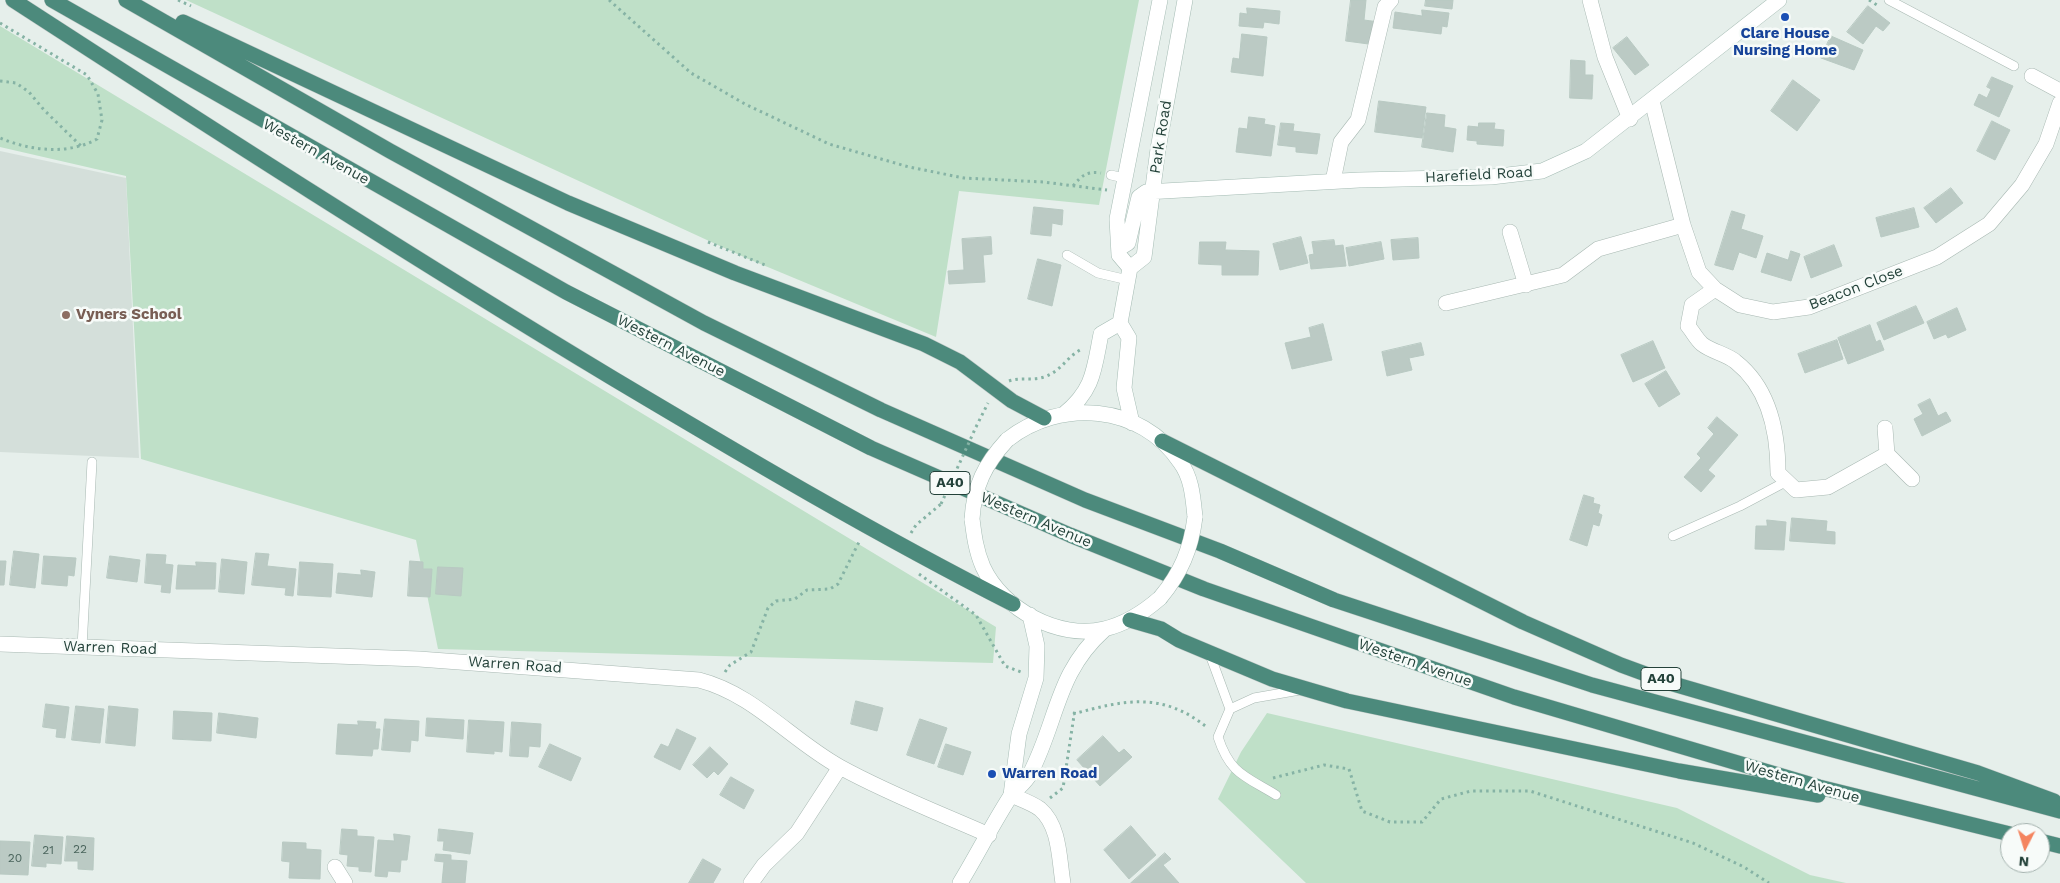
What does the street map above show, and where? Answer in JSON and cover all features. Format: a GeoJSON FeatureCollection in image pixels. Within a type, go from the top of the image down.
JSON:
{"type":"FeatureCollection","features":[{"type":"Feature","properties":{"kind":"highway"},"geometry":{"type":"LineString","coordinates":[[14,0],[478,297],[706,434],[867,526],[1013,604]]}},
{"type":"Feature","properties":{"kind":"highway","name":"Western Avenue"},"geometry":{"type":"LineString","coordinates":[[52,0],[566,292],[871,448],[1070,535],[1204,589],[1426,668],[1583,718],[1819,787],[2000,832]]}},
{"type":"Feature","properties":{"kind":"highway","name":"A40"},"geometry":{"type":"LineString","coordinates":[[126,0],[398,156],[704,323],[881,410],[1084,500],[1220,552],[1334,600],[1592,685],[1976,790],[2060,811]]}},
{"type":"Feature","properties":{"kind":"highway"},"geometry":{"type":"LineString","coordinates":[[137,0],[568,203],[760,283],[924,344],[960,362],[1012,400],[1044,418]]}},
{"type":"Feature","properties":{"kind":"highway","name":"A40"},"geometry":{"type":"LineString","coordinates":[[1162,440],[1523,622],[1621,664],[1670,683],[1978,774],[2060,803]]}},
{"type":"Feature","properties":{"kind":"highway"},"geometry":{"type":"LineString","coordinates":[[1130,620],[1162,629],[1179,640],[1240,667],[1305,689],[1389,710],[1679,771],[1916,812]]}},
{"type":"Feature","properties":{"kind":"street","name":"Park Road"},"geometry":{"type":"LineString","coordinates":[[1129,274],[1118,255],[1120,248],[1117,219],[1118,177],[1160,0]]}},
{"type":"Feature","properties":{"kind":"street","name":"Park Road"},"geometry":{"type":"LineString","coordinates":[[1120,323],[1129,274],[1144,257],[1185,0]]}},
{"type":"Feature","properties":{"kind":"street"},"geometry":{"type":"LineString","coordinates":[[1333,181],[1341,142],[1358,120],[1386,7],[1390,0]]}},
{"type":"Feature","properties":{"kind":"street"},"geometry":{"type":"LineString","coordinates":[[1590,0],[1605,57],[1630,119]]}},
{"type":"Feature","properties":{"kind":"street","name":"Harefield Road"},"geometry":{"type":"LineString","coordinates":[[1153,192],[1333,181],[1491,177],[1542,171],[1586,151],[1652,102],[1779,0]]}},
{"type":"Feature","properties":{"kind":"street"},"geometry":{"type":"LineString","coordinates":[[2032,76],[2060,90]]}},
{"type":"Feature","properties":{"kind":"street","name":"Beacon Close"},"geometry":{"type":"LineString","coordinates":[[1652,102],[1683,225],[1699,272],[1715,289],[1740,305],[1773,312],[1809,307],[1937,257],[1989,224],[2007,205],[2046,144],[2060,103]]}},
{"type":"Feature","properties":{"kind":"street"},"geometry":{"type":"LineString","coordinates":[[1120,248],[1128,243],[1139,197],[1143,193],[1153,192]]}},
{"type":"Feature","properties":{"kind":"street"},"geometry":{"type":"LineString","coordinates":[[1446,303],[1526,285],[1563,274],[1598,250],[1683,225]]}},
{"type":"Feature","properties":{"kind":"street"},"geometry":{"type":"LineString","coordinates":[[1510,232],[1526,285]]}},
{"type":"Feature","properties":{"kind":"street"},"geometry":{"type":"LineString","coordinates":[[1715,289],[1692,305],[1688,326],[1703,344],[1736,362],[1759,386],[1772,416],[1778,450],[1778,473],[1786,481],[1796,490],[1828,487],[1887,454]]}},
{"type":"Feature","properties":{"kind":"street"},"geometry":{"type":"LineString","coordinates":[[1064,414],[1087,391],[1093,375],[1101,334],[1120,323],[1129,338],[1124,388],[1132,423]]}},
{"type":"Feature","properties":{"kind":"street"},"geometry":{"type":"LineString","coordinates":[[1085,411],[1108,414],[1132,423],[1162,440],[1181,462],[1193,494],[1195,517],[1192,540],[1184,562],[1173,582],[1160,598],[1130,620],[1104,630],[1083,632],[1066,629],[1030,616],[1013,604],[993,584],[983,567],[975,545],[972,519],[973,498],[980,477],[990,458],[1020,429],[1044,418],[1085,411]]}},
{"type":"Feature","properties":{"kind":"street"},"geometry":{"type":"LineString","coordinates":[[1885,428],[1887,454],[1912,479]]}},
{"type":"Feature","properties":{"kind":"street"},"geometry":{"type":"LineString","coordinates":[[1011,795],[1019,734],[1036,678],[1037,646],[1030,616]]}},
{"type":"Feature","properties":{"kind":"street"},"geometry":{"type":"LineString","coordinates":[[960,883],[1011,795],[1028,777],[1043,747],[1062,688],[1075,662],[1088,644],[1104,630]]}},
{"type":"Feature","properties":{"kind":"street","name":"Warren Road"},"geometry":{"type":"LineString","coordinates":[[0,644],[438,660],[699,680],[717,684],[744,698],[789,733],[840,767],[988,835]]}},
{"type":"Feature","properties":{"kind":"street"},"geometry":{"type":"LineString","coordinates":[[751,883],[764,865],[797,832],[840,767]]}},
{"type":"Feature","properties":{"kind":"street"},"geometry":{"type":"LineString","coordinates":[[1011,795],[1038,808],[1052,827],[1063,883]]}},
{"type":"Feature","properties":{"kind":"street"},"geometry":{"type":"LineString","coordinates":[[335,867],[345,883]]}},
{"type":"Feature","properties":{"kind":"lane"},"geometry":{"type":"LineString","coordinates":[[1889,0],[2014,66]]}},
{"type":"Feature","properties":{"kind":"lane"},"geometry":{"type":"LineString","coordinates":[[1067,256],[1098,273],[1129,274]]}},
{"type":"Feature","properties":{"kind":"lane"},"geometry":{"type":"LineString","coordinates":[[82,647],[92,462]]}},
{"type":"Feature","properties":{"kind":"lane"},"geometry":{"type":"LineString","coordinates":[[1673,536],[1740,506],[1786,481]]}},
{"type":"Feature","properties":{"kind":"lane"},"geometry":{"type":"LineString","coordinates":[[1209,652],[1230,709]]}},
{"type":"Feature","properties":{"kind":"lane"},"geometry":{"type":"LineString","coordinates":[[1276,795],[1233,768],[1225,758],[1218,736],[1230,709],[1254,698],[1305,689]]}},
{"type":"Feature","properties":{"kind":"path"},"geometry":{"type":"LineString","coordinates":[[178,0],[196,8]]}},
{"type":"Feature","properties":{"kind":"path"},"geometry":{"type":"LineString","coordinates":[[609,0],[691,73],[746,104],[829,144],[910,167],[964,178],[1043,182],[1109,190]]}},
{"type":"Feature","properties":{"kind":"path"},"geometry":{"type":"LineString","coordinates":[[0,23],[87,75],[98,94],[102,120],[97,139],[82,147],[41,149],[0,138]]}},
{"type":"Feature","properties":{"kind":"path"},"geometry":{"type":"LineString","coordinates":[[0,81],[16,83],[29,92],[82,147]]}},
{"type":"Feature","properties":{"kind":"path"},"geometry":{"type":"LineString","coordinates":[[1073,186],[1083,174],[1093,172],[1118,177]]}},
{"type":"Feature","properties":{"kind":"path"},"geometry":{"type":"LineString","coordinates":[[701,240],[773,268]]}},
{"type":"Feature","properties":{"kind":"path"},"geometry":{"type":"LineString","coordinates":[[1004,383],[1015,378],[1043,377],[1065,365],[1074,353]]}},
{"type":"Feature","properties":{"kind":"path"},"geometry":{"type":"LineString","coordinates":[[908,538],[916,525],[941,504],[988,401]]}},
{"type":"Feature","properties":{"kind":"path"},"geometry":{"type":"LineString","coordinates":[[717,684],[730,665],[751,652],[768,608],[776,601],[795,599],[807,590],[830,589],[838,584],[867,526]]}},
{"type":"Feature","properties":{"kind":"path"},"geometry":{"type":"LineString","coordinates":[[913,570],[976,615],[1005,666]]}},
{"type":"Feature","properties":{"kind":"path"},"geometry":{"type":"LineString","coordinates":[[1038,808],[1063,788],[1073,714],[1077,700]]}},
{"type":"Feature","properties":{"kind":"path"},"geometry":{"type":"LineString","coordinates":[[1073,714],[1124,701],[1161,704],[1195,718],[1218,736]]}},
{"type":"Feature","properties":{"kind":"path"},"geometry":{"type":"LineString","coordinates":[[1255,782],[1324,765],[1349,769],[1362,811],[1390,822],[1422,822],[1441,799],[1471,791],[1530,791],[1693,843],[1744,867],[1769,883]]}},
{"type":"Feature","properties":{"kind":"shaded area","name":"Vyners School"},"geometry":{"type":"Polygon","coordinates":[[[0,151],[126,178],[139,458],[0,452],[0,151]]]}},
{"type":"Feature","properties":{"kind":"green space"},"geometry":{"type":"Polygon","coordinates":[[[186,0],[1139,0],[1099,205],[959,191],[936,337],[746,258],[186,0]]]}},
{"type":"Feature","properties":{"kind":"green space"},"geometry":{"type":"Polygon","coordinates":[[[0,26],[996,627],[993,663],[438,649],[416,540],[141,459],[126,176],[0,147],[0,26]]]}},
{"type":"Feature","properties":{"kind":"green space"},"geometry":{"type":"Polygon","coordinates":[[[1267,713],[1677,808],[1810,875],[1846,883],[1306,883],[1218,799],[1241,752],[1267,713]]]}},
{"type":"Feature","properties":{"kind":"building"},"geometry":{"type":"Polygon","coordinates":[[[1351,0],[1366,0],[1364,20],[1379,22],[1376,45],[1346,41],[1351,0]]]}},
{"type":"Feature","properties":{"kind":"building"},"geometry":{"type":"Polygon","coordinates":[[[1426,0],[1453,0],[1452,9],[1425,6],[1426,0]]]}},
{"type":"Feature","properties":{"kind":"building"},"geometry":{"type":"Polygon","coordinates":[[[1868,6],[1890,23],[1883,31],[1876,26],[1863,44],[1847,32],[1868,6]]]}},
{"type":"Feature","properties":{"kind":"building"},"geometry":{"type":"Polygon","coordinates":[[[1247,8],[1280,11],[1279,24],[1264,22],[1263,28],[1239,26],[1240,13],[1247,14],[1247,8]]]}},
{"type":"Feature","properties":{"kind":"building"},"geometry":{"type":"Polygon","coordinates":[[[1422,10],[1449,13],[1447,27],[1442,26],[1441,34],[1393,28],[1395,12],[1422,16],[1422,10]]]}},
{"type":"Feature","properties":{"kind":"building"},"geometry":{"type":"Polygon","coordinates":[[[1242,34],[1267,37],[1263,76],[1231,72],[1233,58],[1239,59],[1242,34]]]}},
{"type":"Feature","properties":{"kind":"building"},"geometry":{"type":"Polygon","coordinates":[[[1831,36],[1863,50],[1854,70],[1821,58],[1831,36]]]}},
{"type":"Feature","properties":{"kind":"building"},"geometry":{"type":"Polygon","coordinates":[[[1627,37],[1649,65],[1635,75],[1613,48],[1627,37]]]}},
{"type":"Feature","properties":{"kind":"building"},"geometry":{"type":"Polygon","coordinates":[[[1571,60],[1585,61],[1585,75],[1593,75],[1592,99],[1570,98],[1571,60]]]}},
{"type":"Feature","properties":{"kind":"building"},"geometry":{"type":"Polygon","coordinates":[[[1992,77],[2013,86],[1999,117],[1974,105],[1979,94],[1987,98],[1991,89],[1987,87],[1992,77]]]}},
{"type":"Feature","properties":{"kind":"building"},"geometry":{"type":"Polygon","coordinates":[[[1793,80],[1820,100],[1797,131],[1771,111],[1793,80]]]}},
{"type":"Feature","properties":{"kind":"building"},"geometry":{"type":"Polygon","coordinates":[[[1379,101],[1426,107],[1422,138],[1375,132],[1379,101]]]}},
{"type":"Feature","properties":{"kind":"building"},"geometry":{"type":"Polygon","coordinates":[[[1427,113],[1445,115],[1444,127],[1456,129],[1453,152],[1422,147],[1427,113]]]}},
{"type":"Feature","properties":{"kind":"building"},"geometry":{"type":"Polygon","coordinates":[[[1249,117],[1265,119],[1264,124],[1275,126],[1271,156],[1236,152],[1239,128],[1247,129],[1249,117]]]}},
{"type":"Feature","properties":{"kind":"building"},"geometry":{"type":"Polygon","coordinates":[[[1992,121],[2010,130],[1995,160],[1977,151],[1992,121]]]}},
{"type":"Feature","properties":{"kind":"building"},"geometry":{"type":"Polygon","coordinates":[[[1281,123],[1294,124],[1293,131],[1320,134],[1317,154],[1296,152],[1296,147],[1278,145],[1281,123]]]}},
{"type":"Feature","properties":{"kind":"building"},"geometry":{"type":"Polygon","coordinates":[[[1479,123],[1495,123],[1494,129],[1504,130],[1503,146],[1477,144],[1477,141],[1467,140],[1468,126],[1478,127],[1479,123]]]}},
{"type":"Feature","properties":{"kind":"building"},"geometry":{"type":"Polygon","coordinates":[[[1951,188],[1963,203],[1936,223],[1924,208],[1951,188]]]}},
{"type":"Feature","properties":{"kind":"building"},"geometry":{"type":"Polygon","coordinates":[[[1034,207],[1063,210],[1062,225],[1052,223],[1051,236],[1031,234],[1034,207]]]}},
{"type":"Feature","properties":{"kind":"building"},"geometry":{"type":"Polygon","coordinates":[[[1914,208],[1919,227],[1881,237],[1876,218],[1914,208]]]}},
{"type":"Feature","properties":{"kind":"building"},"geometry":{"type":"Polygon","coordinates":[[[1732,211],[1745,215],[1741,229],[1763,236],[1756,258],[1739,252],[1733,270],[1715,265],[1732,211]]]}},
{"type":"Feature","properties":{"kind":"building"},"geometry":{"type":"Polygon","coordinates":[[[991,237],[992,254],[983,255],[985,282],[949,284],[948,271],[964,270],[962,239],[991,237]]]}},
{"type":"Feature","properties":{"kind":"building"},"geometry":{"type":"Polygon","coordinates":[[[1301,237],[1308,263],[1280,270],[1273,244],[1301,237]]]}},
{"type":"Feature","properties":{"kind":"building"},"geometry":{"type":"Polygon","coordinates":[[[1418,238],[1419,258],[1393,260],[1391,240],[1418,238]]]}},
{"type":"Feature","properties":{"kind":"building"},"geometry":{"type":"Polygon","coordinates":[[[1334,240],[1335,246],[1343,245],[1346,266],[1311,269],[1309,255],[1314,254],[1312,242],[1334,240]]]}},
{"type":"Feature","properties":{"kind":"building"},"geometry":{"type":"Polygon","coordinates":[[[1200,242],[1226,242],[1225,250],[1259,251],[1258,275],[1222,275],[1222,265],[1199,264],[1200,242]]]}},
{"type":"Feature","properties":{"kind":"building"},"geometry":{"type":"Polygon","coordinates":[[[1381,242],[1384,259],[1349,266],[1346,248],[1381,242]]]}},
{"type":"Feature","properties":{"kind":"building"},"geometry":{"type":"Polygon","coordinates":[[[1834,245],[1842,266],[1811,278],[1804,257],[1834,245]]]}},
{"type":"Feature","properties":{"kind":"building"},"geometry":{"type":"Polygon","coordinates":[[[1791,251],[1800,254],[1791,281],[1761,272],[1767,253],[1788,260],[1791,251]]]}},
{"type":"Feature","properties":{"kind":"building"},"geometry":{"type":"Polygon","coordinates":[[[1038,259],[1061,265],[1052,306],[1028,299],[1038,259]]]}},
{"type":"Feature","properties":{"kind":"building"},"geometry":{"type":"Polygon","coordinates":[[[1916,306],[1924,323],[1884,340],[1877,323],[1916,306]]]}},
{"type":"Feature","properties":{"kind":"building"},"geometry":{"type":"Polygon","coordinates":[[[1957,308],[1966,330],[1948,338],[1946,334],[1934,339],[1927,322],[1957,308]]]}},
{"type":"Feature","properties":{"kind":"building"},"geometry":{"type":"Polygon","coordinates":[[[1323,324],[1332,360],[1292,369],[1285,343],[1311,337],[1309,328],[1323,324]]]}},
{"type":"Feature","properties":{"kind":"building"},"geometry":{"type":"Polygon","coordinates":[[[1870,325],[1876,342],[1880,340],[1884,350],[1848,364],[1838,338],[1870,325]]]}},
{"type":"Feature","properties":{"kind":"building"},"geometry":{"type":"Polygon","coordinates":[[[1837,340],[1843,359],[1805,373],[1798,354],[1837,340]]]}},
{"type":"Feature","properties":{"kind":"building"},"geometry":{"type":"Polygon","coordinates":[[[1653,341],[1665,368],[1633,382],[1621,355],[1653,341]]]}},
{"type":"Feature","properties":{"kind":"building"},"geometry":{"type":"Polygon","coordinates":[[[1421,343],[1424,355],[1409,358],[1412,370],[1387,376],[1382,352],[1421,343]]]}},
{"type":"Feature","properties":{"kind":"building"},"geometry":{"type":"Polygon","coordinates":[[[1666,371],[1680,394],[1659,407],[1645,384],[1666,371]]]}},
{"type":"Feature","properties":{"kind":"building"},"geometry":{"type":"Polygon","coordinates":[[[1930,399],[1938,416],[1946,412],[1951,421],[1922,436],[1914,419],[1923,414],[1918,405],[1930,399]]]}},
{"type":"Feature","properties":{"kind":"building"},"geometry":{"type":"Polygon","coordinates":[[[1717,417],[1738,435],[1708,470],[1715,476],[1701,492],[1684,477],[1701,458],[1697,454],[1714,434],[1708,428],[1717,417]]]}},
{"type":"Feature","properties":{"kind":"building"},"geometry":{"type":"Polygon","coordinates":[[[1584,495],[1594,498],[1593,503],[1600,505],[1598,513],[1602,515],[1599,526],[1593,524],[1587,546],[1570,540],[1584,495]]]}},
{"type":"Feature","properties":{"kind":"building"},"geometry":{"type":"Polygon","coordinates":[[[1792,518],[1827,521],[1826,531],[1835,532],[1835,544],[1790,541],[1792,518]]]}},
{"type":"Feature","properties":{"kind":"building"},"geometry":{"type":"Polygon","coordinates":[[[1767,520],[1786,522],[1784,550],[1755,549],[1756,526],[1767,526],[1767,520]]]}},
{"type":"Feature","properties":{"kind":"building"},"geometry":{"type":"Polygon","coordinates":[[[14,551],[39,554],[35,588],[10,585],[14,551]]]}},
{"type":"Feature","properties":{"kind":"building"},"geometry":{"type":"Polygon","coordinates":[[[256,553],[269,554],[267,566],[296,569],[293,596],[285,595],[286,588],[252,585],[256,553]]]}},
{"type":"Feature","properties":{"kind":"building"},"geometry":{"type":"Polygon","coordinates":[[[147,554],[166,555],[165,564],[173,565],[170,593],[161,592],[162,585],[145,583],[147,554]]]}},
{"type":"Feature","properties":{"kind":"building"},"geometry":{"type":"Polygon","coordinates":[[[44,556],[76,558],[74,576],[68,575],[67,586],[42,584],[44,556]]]}},
{"type":"Feature","properties":{"kind":"building"},"geometry":{"type":"Polygon","coordinates":[[[110,556],[140,560],[137,582],[107,578],[110,556]]]}},
{"type":"Feature","properties":{"kind":"building"},"geometry":{"type":"Polygon","coordinates":[[[222,559],[247,562],[244,594],[219,592],[222,559]]]}},
{"type":"Feature","properties":{"kind":"building"},"geometry":{"type":"Polygon","coordinates":[[[0,561],[6,561],[4,585],[0,585],[0,561]]]}},
{"type":"Feature","properties":{"kind":"building"},"geometry":{"type":"Polygon","coordinates":[[[410,561],[423,562],[423,569],[432,569],[430,597],[408,596],[410,561]]]}},
{"type":"Feature","properties":{"kind":"building"},"geometry":{"type":"Polygon","coordinates":[[[196,562],[216,563],[215,589],[176,589],[178,565],[196,566],[196,562]]]}},
{"type":"Feature","properties":{"kind":"building"},"geometry":{"type":"Polygon","coordinates":[[[300,562],[333,564],[331,597],[298,595],[300,562]]]}},
{"type":"Feature","properties":{"kind":"building"},"geometry":{"type":"Polygon","coordinates":[[[438,567],[463,568],[461,596],[436,594],[438,567]]]}},
{"type":"Feature","properties":{"kind":"building"},"geometry":{"type":"Polygon","coordinates":[[[361,570],[375,572],[372,597],[336,593],[338,573],[361,575],[361,570]]]}},
{"type":"Feature","properties":{"kind":"building"},"geometry":{"type":"Polygon","coordinates":[[[856,701],[883,708],[877,731],[851,724],[856,701]]]}},
{"type":"Feature","properties":{"kind":"building"},"geometry":{"type":"Polygon","coordinates":[[[46,704],[69,707],[65,738],[56,737],[57,729],[43,727],[46,704]]]}},
{"type":"Feature","properties":{"kind":"building"},"geometry":{"type":"Polygon","coordinates":[[[76,706],[104,709],[100,743],[72,740],[76,706]]]}},
{"type":"Feature","properties":{"kind":"building"},"geometry":{"type":"Polygon","coordinates":[[[109,706],[138,709],[135,746],[106,743],[109,706]]]}},
{"type":"Feature","properties":{"kind":"building"},"geometry":{"type":"Polygon","coordinates":[[[174,711],[212,713],[211,741],[173,739],[174,711]]]}},
{"type":"Feature","properties":{"kind":"building"},"geometry":{"type":"Polygon","coordinates":[[[219,713],[258,718],[256,738],[217,733],[219,713]]]}},
{"type":"Feature","properties":{"kind":"building"},"geometry":{"type":"Polygon","coordinates":[[[427,718],[464,720],[463,739],[426,736],[427,718]]]}},
{"type":"Feature","properties":{"kind":"building"},"geometry":{"type":"Polygon","coordinates":[[[385,719],[419,721],[418,741],[411,740],[410,752],[382,750],[385,719]]]}},
{"type":"Feature","properties":{"kind":"building"},"geometry":{"type":"Polygon","coordinates":[[[920,719],[947,728],[934,764],[907,755],[920,719]]]}},
{"type":"Feature","properties":{"kind":"building"},"geometry":{"type":"Polygon","coordinates":[[[469,720],[504,722],[502,752],[494,751],[494,754],[467,752],[469,720]]]}},
{"type":"Feature","properties":{"kind":"building"},"geometry":{"type":"Polygon","coordinates":[[[358,721],[376,722],[375,729],[380,729],[378,749],[373,749],[372,756],[336,754],[338,724],[358,725],[358,721]]]}},
{"type":"Feature","properties":{"kind":"building"},"geometry":{"type":"Polygon","coordinates":[[[512,722],[541,724],[540,747],[529,746],[528,757],[510,756],[512,722]]]}},
{"type":"Feature","properties":{"kind":"building"},"geometry":{"type":"Polygon","coordinates":[[[677,729],[696,738],[680,770],[654,757],[661,744],[668,747],[677,729]]]}},
{"type":"Feature","properties":{"kind":"building"},"geometry":{"type":"Polygon","coordinates":[[[1103,736],[1119,753],[1124,749],[1132,757],[1100,786],[1077,760],[1103,736]]]}},
{"type":"Feature","properties":{"kind":"building"},"geometry":{"type":"Polygon","coordinates":[[[550,744],[581,758],[571,781],[539,767],[550,744]]]}},
{"type":"Feature","properties":{"kind":"building"},"geometry":{"type":"Polygon","coordinates":[[[946,744],[971,752],[963,775],[938,767],[946,744]]]}},
{"type":"Feature","properties":{"kind":"building"},"geometry":{"type":"Polygon","coordinates":[[[710,747],[728,764],[718,775],[714,771],[707,778],[693,765],[710,747]]]}},
{"type":"Feature","properties":{"kind":"building"},"geometry":{"type":"Polygon","coordinates":[[[731,777],[754,790],[744,809],[720,795],[731,777]]]}},
{"type":"Feature","properties":{"kind":"building"},"geometry":{"type":"Polygon","coordinates":[[[1131,826],[1156,855],[1129,879],[1104,850],[1131,826]]]}},
{"type":"Feature","properties":{"kind":"building"},"geometry":{"type":"Polygon","coordinates":[[[342,829],[357,830],[357,836],[374,837],[371,872],[359,871],[359,867],[347,866],[348,855],[340,854],[342,829]]]}},
{"type":"Feature","properties":{"kind":"building"},"geometry":{"type":"Polygon","coordinates":[[[439,829],[473,833],[470,854],[443,850],[444,841],[438,841],[439,829]]]}},
{"type":"Feature","properties":{"kind":"building"},"geometry":{"type":"Polygon","coordinates":[[[394,834],[410,836],[407,860],[401,860],[400,872],[388,871],[387,877],[375,876],[378,840],[394,841],[394,834]]]}},
{"type":"Feature","properties":{"kind":"building"},"geometry":{"type":"Polygon","coordinates":[[[35,835],[63,837],[61,864],[46,863],[46,867],[32,866],[35,835]]]}},
{"type":"Feature","properties":{"kind":"building"},"geometry":{"type":"Polygon","coordinates":[[[67,836],[94,838],[93,870],[78,869],[78,861],[65,861],[67,836]]]}},
{"type":"Feature","properties":{"kind":"building"},"geometry":{"type":"Polygon","coordinates":[[[0,841],[30,842],[28,875],[0,874],[0,841]]]}},
{"type":"Feature","properties":{"kind":"building"},"geometry":{"type":"Polygon","coordinates":[[[283,842],[306,843],[306,849],[321,850],[320,879],[289,878],[290,862],[282,861],[283,842]]]}},
{"type":"Feature","properties":{"kind":"building"},"geometry":{"type":"Polygon","coordinates":[[[1165,853],[1171,859],[1163,865],[1179,883],[1131,883],[1165,853]]]}},
{"type":"Feature","properties":{"kind":"building"},"geometry":{"type":"Polygon","coordinates":[[[436,854],[451,855],[451,860],[467,861],[465,883],[442,883],[444,862],[435,861],[436,854]]]}},
{"type":"Feature","properties":{"kind":"building"},"geometry":{"type":"Polygon","coordinates":[[[703,859],[721,869],[713,883],[689,883],[703,859]]]}},
{"type":"Feature","properties":{"kind":"place","name":"Clare House Nursing Home"},"geometry":{"type":"Point","coordinates":[1785,17]}},
{"type":"Feature","properties":{"kind":"place","name":"Vyners School"},"geometry":{"type":"Point","coordinates":[66,315]}},
{"type":"Feature","properties":{"kind":"place","name":"Warren Road"},"geometry":{"type":"Point","coordinates":[992,774]}}]}
